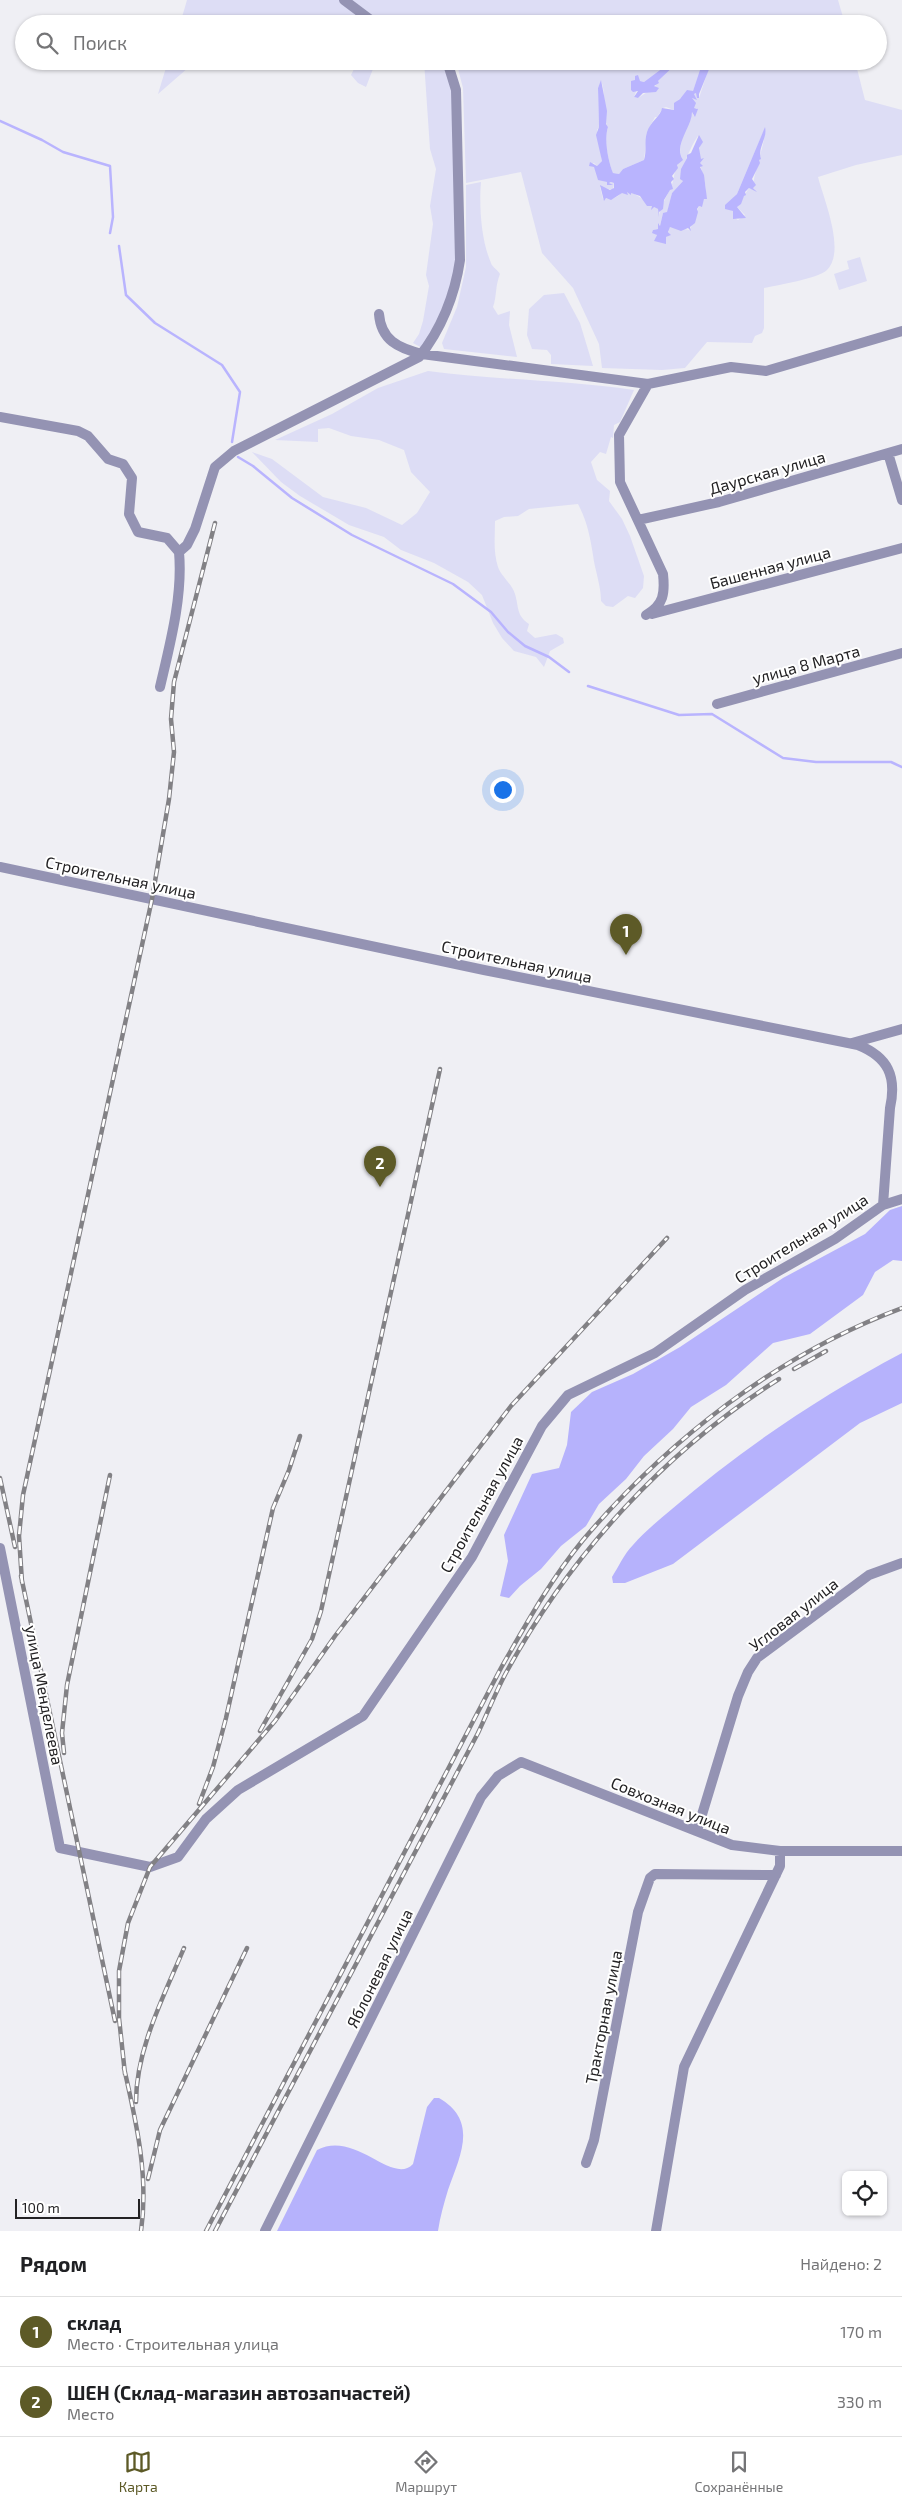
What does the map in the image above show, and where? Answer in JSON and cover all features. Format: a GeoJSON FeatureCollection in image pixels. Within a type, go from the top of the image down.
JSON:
{"type":"FeatureCollection","features":[{"type":"Feature","properties":{"kind":"street"},"geometry":{"type":"LineString","coordinates":[[344,0],[364,15]]}},
{"type":"Feature","properties":{"kind":"street"},"geometry":{"type":"LineString","coordinates":[[179,552],[187,545],[195,529],[215,467],[223,459],[234,451],[422,354],[438,330],[456,282],[460,260],[456,90],[450,70]]}},
{"type":"Feature","properties":{"kind":"street"},"geometry":{"type":"LineString","coordinates":[[379,314],[380,328],[399,348],[422,354],[648,384],[731,367],[766,370],[902,332]]}},
{"type":"Feature","properties":{"kind":"street"},"geometry":{"type":"LineString","coordinates":[[638,520],[620,482],[619,435],[648,384]]}},
{"type":"Feature","properties":{"kind":"street"},"geometry":{"type":"LineString","coordinates":[[0,417],[78,430],[88,436],[108,459],[123,464],[132,478],[129,514],[138,532],[167,538],[179,552],[179,593],[160,687]]}},
{"type":"Feature","properties":{"kind":"street","name":"Даурская улица"},"geometry":{"type":"LineString","coordinates":[[638,520],[718,502],[902,449]]}},
{"type":"Feature","properties":{"kind":"street"},"geometry":{"type":"LineString","coordinates":[[888,453],[902,500]]}},
{"type":"Feature","properties":{"kind":"street","name":"Башенная улица"},"geometry":{"type":"LineString","coordinates":[[638,520],[663,574],[664,588],[661,604],[646,615],[902,548]]}},
{"type":"Feature","properties":{"kind":"street","name":"улица 8 Марта"},"geometry":{"type":"LineString","coordinates":[[717,704],[902,653]]}},
{"type":"Feature","properties":{"kind":"street","name":"Строительная улица"},"geometry":{"type":"LineString","coordinates":[[0,867],[491,972],[851,1044],[878,1054],[898,1084],[883,1205],[843,1234],[745,1290],[655,1353],[620,1372],[568,1395],[542,1426],[472,1557],[363,1716],[238,1790],[206,1819],[178,1857],[150,1867],[60,1848]]}},
{"type":"Feature","properties":{"kind":"street"},"geometry":{"type":"LineString","coordinates":[[851,1044],[902,1029]]}},
{"type":"Feature","properties":{"kind":"street"},"geometry":{"type":"LineString","coordinates":[[883,1205],[902,1199]]}},
{"type":"Feature","properties":{"kind":"street","name":"улица Менделеева"},"geometry":{"type":"LineString","coordinates":[[0,1548],[60,1848]]}},
{"type":"Feature","properties":{"kind":"street","name":"Угловая улица"},"geometry":{"type":"LineString","coordinates":[[697,1831],[738,1696],[748,1672],[758,1658],[869,1575],[902,1564]]}},
{"type":"Feature","properties":{"kind":"street","name":"Яблоневая улица"},"geometry":{"type":"LineString","coordinates":[[265,2231],[481,1797],[498,1776],[521,1762],[553,1774]]}},
{"type":"Feature","properties":{"kind":"street","name":"Совхозная улица"},"geometry":{"type":"LineString","coordinates":[[553,1774],[732,1845],[780,1851],[902,1851]]}},
{"type":"Feature","properties":{"kind":"street"},"geometry":{"type":"LineString","coordinates":[[656,2231],[684,2067],[780,1866],[780,1851]]}},
{"type":"Feature","properties":{"kind":"street","name":"Тракторная улица"},"geometry":{"type":"LineString","coordinates":[[586,2164],[594,2140],[638,1912],[650,1878],[655,1874],[776,1875]]}},
{"type":"Feature","properties":{"kind":"shaded area"},"geometry":{"type":"Polygon","coordinates":[[[187,0],[838,0],[842,15],[183,15],[187,0]]]}},
{"type":"Feature","properties":{"kind":"shaded area"},"geometry":{"type":"Polygon","coordinates":[[[165,70],[186,70],[158,94],[165,70]]]}},
{"type":"Feature","properties":{"kind":"shaded area"},"geometry":{"type":"Polygon","coordinates":[[[354,70],[373,70],[366,87],[358,83],[351,75],[354,70]]]}},
{"type":"Feature","properties":{"kind":"shaded area"},"geometry":{"type":"Polygon","coordinates":[[[425,70],[448,70],[454,90],[457,259],[446,306],[435,329],[422,348],[413,343],[419,334],[423,321],[429,286],[426,275],[433,224],[430,206],[436,169],[430,149],[425,70]]]}},
{"type":"Feature","properties":{"kind":"shaded area"},"geometry":{"type":"Polygon","coordinates":[[[458,70],[660,70],[644,82],[640,81],[634,97],[638,98],[655,87],[658,81],[670,70],[702,70],[693,91],[678,100],[674,110],[666,107],[663,108],[655,117],[647,132],[644,160],[623,169],[619,174],[613,173],[608,157],[606,138],[608,127],[605,118],[604,92],[601,81],[598,88],[599,127],[597,130],[602,161],[597,166],[594,163],[589,165],[594,167],[601,180],[608,182],[608,185],[611,182],[614,183],[613,190],[600,187],[603,199],[613,199],[621,193],[631,193],[658,209],[659,215],[672,184],[677,166],[682,158],[681,147],[692,112],[694,116],[697,108],[694,108],[692,98],[696,99],[694,94],[696,93],[699,98],[708,70],[857,70],[865,100],[902,110],[902,155],[856,165],[818,177],[834,238],[832,261],[827,270],[815,276],[764,288],[764,328],[762,333],[755,336],[752,343],[707,342],[685,368],[662,370],[602,368],[599,344],[573,288],[542,253],[521,172],[466,183],[463,88],[458,70]],[[765,128],[737,194],[725,207],[733,211],[733,217],[738,220],[745,215],[737,207],[749,188],[755,190],[753,188],[754,182],[765,128]],[[698,136],[684,164],[683,181],[672,193],[667,213],[663,213],[660,226],[659,224],[658,229],[653,230],[657,235],[655,241],[666,243],[666,237],[670,235],[668,230],[670,227],[690,230],[699,206],[701,207],[706,191],[699,154],[701,143],[698,136]]]}},
{"type":"Feature","properties":{"kind":"shaded area"},"geometry":{"type":"Polygon","coordinates":[[[660,70],[670,70],[654,86],[659,88],[656,92],[643,93],[638,98],[634,97],[638,91],[633,92],[631,90],[631,81],[635,80],[635,76],[638,75],[640,81],[644,82],[660,70]]]}},
{"type":"Feature","properties":{"kind":"shaded area"},"geometry":{"type":"Polygon","coordinates":[[[700,70],[709,70],[699,98],[697,98],[696,93],[694,94],[697,100],[692,98],[696,103],[694,108],[698,109],[695,117],[692,112],[681,142],[680,148],[683,160],[677,165],[678,168],[672,176],[674,179],[671,182],[673,189],[670,190],[664,200],[663,209],[659,212],[659,217],[658,209],[654,207],[651,210],[652,206],[647,206],[640,196],[631,193],[631,195],[627,192],[628,195],[622,193],[611,200],[606,198],[604,201],[600,185],[610,190],[614,188],[614,183],[611,182],[609,183],[613,185],[607,185],[607,182],[598,180],[594,167],[589,166],[590,162],[597,166],[602,161],[596,135],[599,127],[598,88],[601,80],[607,111],[606,124],[608,127],[606,138],[608,156],[613,173],[619,174],[623,169],[644,160],[648,128],[660,114],[662,108],[674,110],[674,103],[687,90],[693,91],[700,70]]]}},
{"type":"Feature","properties":{"kind":"shaded area"},"geometry":{"type":"Polygon","coordinates":[[[765,127],[766,131],[760,151],[760,163],[752,179],[756,185],[753,188],[757,192],[749,188],[745,192],[746,195],[741,204],[737,207],[746,218],[733,219],[733,211],[725,209],[725,205],[737,194],[765,127]]]}},
{"type":"Feature","properties":{"kind":"shaded area"},"geometry":{"type":"Polygon","coordinates":[[[699,135],[703,142],[699,148],[701,159],[704,158],[700,163],[703,166],[700,167],[704,175],[707,199],[704,199],[702,207],[699,206],[697,209],[695,223],[690,227],[691,231],[688,228],[681,231],[670,227],[668,232],[671,235],[666,237],[666,244],[654,241],[657,235],[652,233],[653,230],[658,229],[658,223],[660,226],[663,213],[667,212],[672,193],[683,181],[680,179],[681,169],[699,135]]]}},
{"type":"Feature","properties":{"kind":"shaded area"},"geometry":{"type":"Polygon","coordinates":[[[481,182],[480,202],[485,244],[492,264],[500,274],[493,307],[498,315],[510,311],[509,325],[517,357],[444,349],[442,343],[457,307],[466,267],[466,185],[481,182]]]}},
{"type":"Feature","properties":{"kind":"shaded area"},"geometry":{"type":"Polygon","coordinates":[[[860,257],[867,281],[839,290],[834,274],[849,269],[847,261],[860,257]]]}},
{"type":"Feature","properties":{"kind":"shaded area"},"geometry":{"type":"Polygon","coordinates":[[[564,293],[580,323],[593,366],[551,364],[551,355],[547,350],[532,349],[527,335],[529,309],[544,295],[564,293]]]}},
{"type":"Feature","properties":{"kind":"shaded area"},"geometry":{"type":"Polygon","coordinates":[[[428,371],[634,390],[620,422],[614,425],[613,438],[611,437],[606,454],[600,452],[591,462],[597,480],[610,491],[609,501],[622,519],[630,536],[644,576],[643,588],[635,598],[628,596],[613,607],[606,606],[601,601],[589,535],[584,516],[578,504],[529,509],[518,516],[504,517],[495,521],[496,561],[502,574],[514,590],[520,614],[529,624],[527,631],[535,638],[556,634],[563,638],[564,643],[550,651],[544,667],[536,657],[514,651],[502,638],[493,623],[482,595],[468,582],[434,563],[401,550],[384,537],[349,525],[300,496],[281,482],[252,452],[272,459],[323,497],[366,508],[402,525],[417,513],[430,492],[411,472],[404,450],[379,440],[351,436],[329,428],[318,429],[318,442],[275,440],[332,414],[378,388],[428,371]]]}},
{"type":"Feature","properties":{"kind":"shaded area"},"geometry":{"type":"Polygon","coordinates":[[[902,1206],[902,1261],[893,1260],[875,1272],[863,1295],[810,1334],[773,1343],[726,1385],[691,1407],[673,1429],[644,1456],[626,1479],[599,1504],[586,1526],[561,1546],[541,1569],[520,1586],[509,1598],[500,1596],[508,1561],[504,1535],[532,1474],[559,1468],[567,1445],[571,1412],[592,1392],[633,1374],[680,1347],[783,1278],[865,1234],[890,1210],[902,1206]]]}},
{"type":"Feature","properties":{"kind":"shaded area"},"geometry":{"type":"Polygon","coordinates":[[[902,1353],[902,1403],[860,1423],[673,1564],[625,1583],[613,1583],[612,1577],[624,1556],[642,1535],[726,1465],[811,1406],[902,1353]]]}},
{"type":"Feature","properties":{"kind":"shaded area"},"geometry":{"type":"Polygon","coordinates":[[[434,2098],[439,2098],[451,2107],[459,2117],[463,2128],[461,2152],[448,2190],[438,2231],[277,2231],[317,2150],[331,2146],[346,2147],[395,2168],[404,2169],[413,2164],[427,2107],[434,2098]]]}},
{"type":"Feature","properties":{"kind":"waterway"},"geometry":{"type":"LineString","coordinates":[[0,121],[63,152],[110,166],[113,217],[110,233]]}},
{"type":"Feature","properties":{"kind":"waterway"},"geometry":{"type":"LineString","coordinates":[[119,246],[126,295],[155,323],[222,365],[240,392],[232,442]]}},
{"type":"Feature","properties":{"kind":"waterway"},"geometry":{"type":"LineString","coordinates":[[238,457],[253,466],[292,498],[352,535],[453,584],[491,612],[508,632],[525,646],[549,657],[569,672]]}},
{"type":"Feature","properties":{"kind":"waterway"},"geometry":{"type":"LineString","coordinates":[[588,686],[679,715],[712,714],[783,758],[816,762],[891,762],[902,767]]}},
{"type":"Feature","properties":{"kind":"railway"},"geometry":{"type":"LineString","coordinates":[[22,1582],[19,1536],[23,1495],[152,899],[169,799],[174,752],[171,719],[174,682],[215,523]]}},
{"type":"Feature","properties":{"kind":"railway"},"geometry":{"type":"LineString","coordinates":[[260,1731],[312,1639],[321,1611],[440,1069]]}},
{"type":"Feature","properties":{"kind":"railway"},"geometry":{"type":"LineString","coordinates":[[125,2074],[119,2018],[119,1971],[128,1923],[150,1867],[275,1721],[335,1636],[511,1406],[667,1238]]}},
{"type":"Feature","properties":{"kind":"railway"},"geometry":{"type":"LineString","coordinates":[[206,2231],[501,1668],[539,1602],[571,1555],[616,1503],[651,1468],[728,1404],[769,1375],[812,1350],[856,1327],[902,1308]]}},
{"type":"Feature","properties":{"kind":"railway"},"geometry":{"type":"LineString","coordinates":[[794,1369],[826,1351]]}},
{"type":"Feature","properties":{"kind":"railway"},"geometry":{"type":"LineString","coordinates":[[215,2231],[478,1733],[503,1679],[532,1628],[591,1546],[660,1472],[737,1407],[779,1379]]}},
{"type":"Feature","properties":{"kind":"railway"},"geometry":{"type":"LineString","coordinates":[[199,1804],[213,1767],[226,1718],[273,1508],[289,1470],[300,1436]]}},
{"type":"Feature","properties":{"kind":"railway"},"geometry":{"type":"LineString","coordinates":[[64,1753],[62,1733],[67,1685],[110,1475]]}},
{"type":"Feature","properties":{"kind":"railway"},"geometry":{"type":"LineString","coordinates":[[0,1478],[15,1547]]}},
{"type":"Feature","properties":{"kind":"railway"},"geometry":{"type":"LineString","coordinates":[[21,1576],[115,2021]]}},
{"type":"Feature","properties":{"kind":"railway"},"geometry":{"type":"LineString","coordinates":[[136,2102],[141,2062],[152,2023],[184,1948]]}},
{"type":"Feature","properties":{"kind":"railway"},"geometry":{"type":"LineString","coordinates":[[148,2179],[160,2130],[247,1948]]}},
{"type":"Feature","properties":{"kind":"railway"},"geometry":{"type":"LineString","coordinates":[[124,2068],[140,2149],[143,2190],[141,2231]]}},
{"type":"Feature","properties":{"kind":"place","name":"склад"},"geometry":{"type":"Point","coordinates":[626,955]}},
{"type":"Feature","properties":{"kind":"place","name":"ШЕН (Склад-магазин автозапчастей)"},"geometry":{"type":"Point","coordinates":[380,1187]}}]}
